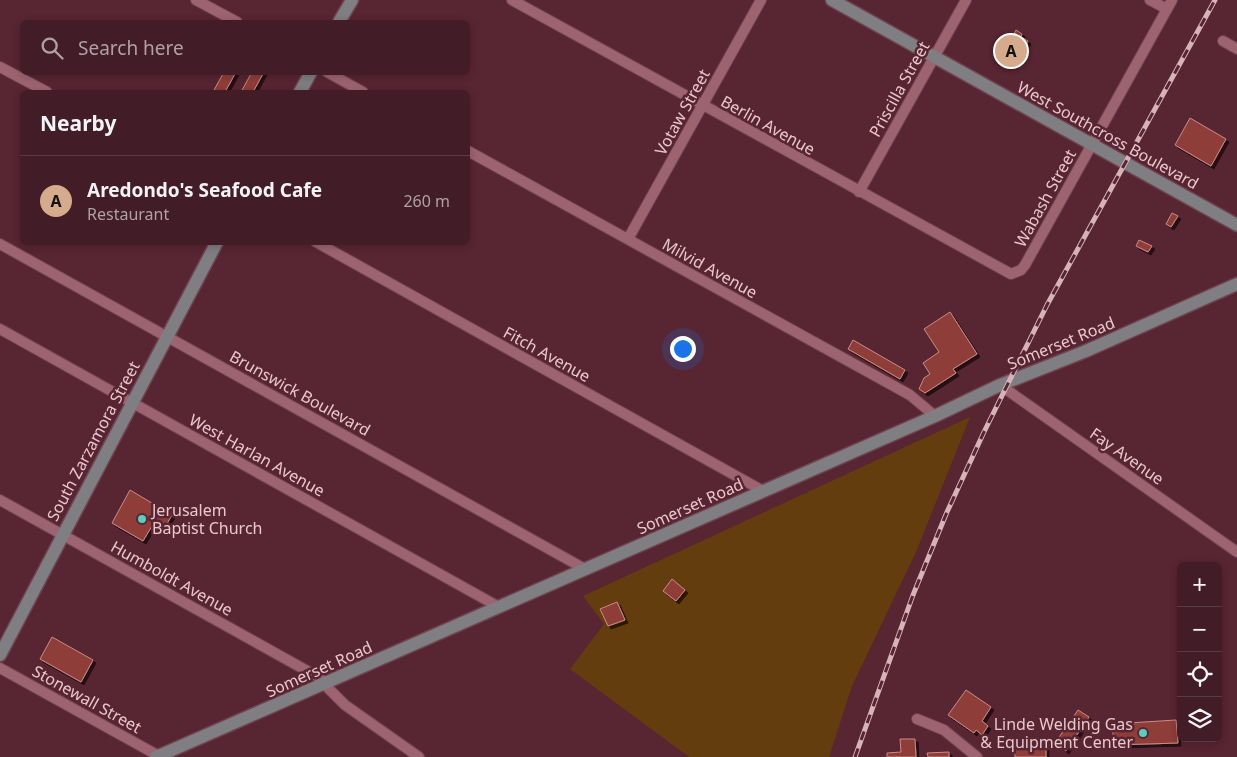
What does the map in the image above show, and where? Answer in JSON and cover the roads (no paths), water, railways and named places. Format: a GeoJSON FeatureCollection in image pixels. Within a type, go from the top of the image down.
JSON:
{"type":"FeatureCollection","features":[{"type":"Feature","properties":{"kind":"main road"},"geometry":{"type":"LineString","coordinates":[[340,20],[352,0]]}},
{"type":"Feature","properties":{"kind":"main road","name":"West Southcross Boulevard"},"geometry":{"type":"LineString","coordinates":[[832,0],[1092,143],[1237,226]]}},
{"type":"Feature","properties":{"kind":"main road"},"geometry":{"type":"LineString","coordinates":[[301,90],[309,75]]}},
{"type":"Feature","properties":{"kind":"main road","name":"South Zarzamora Street"},"geometry":{"type":"LineString","coordinates":[[0,655],[215,245]]}},
{"type":"Feature","properties":{"kind":"main road","name":"Somerset Road"},"geometry":{"type":"LineString","coordinates":[[158,756],[327,684],[935,416],[1000,385],[1086,351],[1237,284]]}},
{"type":"Feature","properties":{"kind":"street"},"geometry":{"type":"LineString","coordinates":[[196,0],[233,20]]}},
{"type":"Feature","properties":{"kind":"street","name":"Berlin Avenue"},"geometry":{"type":"LineString","coordinates":[[512,0],[1011,274]]}},
{"type":"Feature","properties":{"kind":"street","name":"Votaw Street"},"geometry":{"type":"LineString","coordinates":[[628,239],[761,0]]}},
{"type":"Feature","properties":{"kind":"street","name":"Priscilla Street"},"geometry":{"type":"LineString","coordinates":[[859,192],[966,0]]}},
{"type":"Feature","properties":{"kind":"street"},"geometry":{"type":"LineString","coordinates":[[1150,0],[1169,5]]}},
{"type":"Feature","properties":{"kind":"street","name":"Wabash Street"},"geometry":{"type":"LineString","coordinates":[[1011,274],[1021,270],[1025,265],[1169,5]]}},
{"type":"Feature","properties":{"kind":"street"},"geometry":{"type":"LineString","coordinates":[[1223,42],[1237,49]]}},
{"type":"Feature","properties":{"kind":"street"},"geometry":{"type":"LineString","coordinates":[[0,66],[43,90]]}},
{"type":"Feature","properties":{"kind":"street"},"geometry":{"type":"LineString","coordinates":[[333,75],[360,90]]}},
{"type":"Feature","properties":{"kind":"street","name":"Milvid Avenue"},"geometry":{"type":"LineString","coordinates":[[470,152],[910,395],[935,416]]}},
{"type":"Feature","properties":{"kind":"street","name":"Brunswick Boulevard"},"geometry":{"type":"LineString","coordinates":[[0,244],[586,569]]}},
{"type":"Feature","properties":{"kind":"street","name":"Fitch Avenue"},"geometry":{"type":"LineString","coordinates":[[321,245],[763,491]]}},
{"type":"Feature","properties":{"kind":"street","name":"West Harlan Avenue"},"geometry":{"type":"LineString","coordinates":[[0,329],[498,607]]}},
{"type":"Feature","properties":{"kind":"street","name":"Fay Avenue"},"geometry":{"type":"LineString","coordinates":[[1000,385],[1237,552]]}},
{"type":"Feature","properties":{"kind":"street","name":"Humboldt Avenue"},"geometry":{"type":"LineString","coordinates":[[0,500],[327,684],[345,705],[419,757]]}},
{"type":"Feature","properties":{"kind":"street","name":"Stonewall Street"},"geometry":{"type":"LineString","coordinates":[[0,668],[158,756]]}},
{"type":"Feature","properties":{"kind":"street"},"geometry":{"type":"LineString","coordinates":[[917,719],[944,730],[974,754]]}},
{"type":"Feature","properties":{"kind":"railway"},"geometry":{"type":"LineString","coordinates":[[855,757],[913,595],[947,512],[984,432],[1047,305],[1215,0]]}},
{"type":"Feature","properties":{"kind":"place","name":"Aredondo's Seafood Cafe"},"geometry":{"type":"Point","coordinates":[1011,51]}},
{"type":"Feature","properties":{"kind":"place","name":"Jerusalem Baptist Church"},"geometry":{"type":"Point","coordinates":[142,519]}},
{"type":"Feature","properties":{"kind":"place","name":"Linde Welding Gas & Equipment Center"},"geometry":{"type":"Point","coordinates":[1143,733]}}]}
